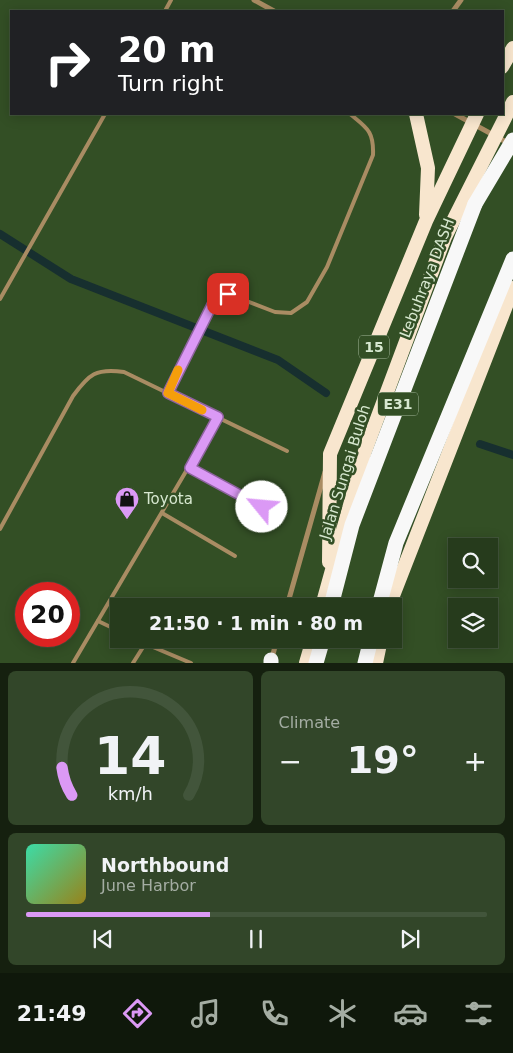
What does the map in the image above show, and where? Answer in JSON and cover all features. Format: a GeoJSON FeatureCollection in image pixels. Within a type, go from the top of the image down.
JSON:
{"type":"FeatureCollection","features":[{"type":"Feature","properties":{"kind":"highway"},"geometry":{"type":"LineString","coordinates":[[504,62],[513,48]]}},
{"type":"Feature","properties":{"kind":"highway","name":"Jalan Sungai Buloh"},"geometry":{"type":"LineString","coordinates":[[324,598],[365,451],[446,237],[513,102]]}},
{"type":"Feature","properties":{"kind":"highway"},"geometry":{"type":"LineString","coordinates":[[416,115],[428,168],[426,221]]}},
{"type":"Feature","properties":{"kind":"highway","name":"15"},"geometry":{"type":"LineString","coordinates":[[329,583],[330,454],[426,221],[474,119]]}},
{"type":"Feature","properties":{"kind":"highway","name":"Lebuhraya DASH"},"geometry":{"type":"LineString","coordinates":[[333,598],[352,525],[474,204],[513,140]]}},
{"type":"Feature","properties":{"kind":"highway"},"geometry":{"type":"LineString","coordinates":[[381,598],[396,543],[513,260]]}},
{"type":"Feature","properties":{"kind":"highway"},"geometry":{"type":"LineString","coordinates":[[392,598],[513,288]]}},
{"type":"Feature","properties":{"kind":"highway"},"geometry":{"type":"LineString","coordinates":[[306,663],[310,648]]}},
{"type":"Feature","properties":{"kind":"highway"},"geometry":{"type":"LineString","coordinates":[[316,663],[320,648]]}},
{"type":"Feature","properties":{"kind":"highway"},"geometry":{"type":"LineString","coordinates":[[365,663],[369,648]]}},
{"type":"Feature","properties":{"kind":"street"},"geometry":{"type":"LineString","coordinates":[[254,0],[272,10]]}},
{"type":"Feature","properties":{"kind":"street"},"geometry":{"type":"LineString","coordinates":[[459,115],[474,119],[494,137],[513,146]]}},
{"type":"Feature","properties":{"kind":"street"},"geometry":{"type":"LineString","coordinates":[[289,598],[330,454]]}},
{"type":"Feature","properties":{"kind":"street"},"geometry":{"type":"LineString","coordinates":[[270,662],[274,648]]}},
{"type":"Feature","properties":{"kind":"lane"},"geometry":{"type":"LineString","coordinates":[[0,299],[104,115]]}},
{"type":"Feature","properties":{"kind":"lane"},"geometry":{"type":"LineString","coordinates":[[168,393],[204,318],[219,294],[228,294],[275,312],[291,313],[307,302],[327,267],[373,155],[374,140],[368,129],[351,115]]}},
{"type":"Feature","properties":{"kind":"lane"},"geometry":{"type":"LineString","coordinates":[[0,529],[73,396],[83,382],[95,372],[108,370],[124,372],[287,451]]}},
{"type":"Feature","properties":{"kind":"lane"},"geometry":{"type":"LineString","coordinates":[[73,663],[190,468],[218,417]]}},
{"type":"Feature","properties":{"kind":"lane"},"geometry":{"type":"LineString","coordinates":[[190,468],[262,507]]}},
{"type":"Feature","properties":{"kind":"lane"},"geometry":{"type":"LineString","coordinates":[[162,513],[235,556]]}},
{"type":"Feature","properties":{"kind":"lane"},"geometry":{"type":"LineString","coordinates":[[98,621],[110,627]]}},
{"type":"Feature","properties":{"kind":"lane"},"geometry":{"type":"LineString","coordinates":[[133,663],[142,648]]}},
{"type":"Feature","properties":{"kind":"lane"},"geometry":{"type":"LineString","coordinates":[[155,648],[191,663]]}},
{"type":"Feature","properties":{"kind":"waterway"},"geometry":{"type":"LineString","coordinates":[[0,234],[71,279],[278,360],[326,393]]}},
{"type":"Feature","properties":{"kind":"waterway"},"geometry":{"type":"LineString","coordinates":[[480,444],[513,455]]}},
{"type":"Feature","properties":{"kind":"slow traffic"},"geometry":{"type":"LineString","coordinates":[[178,370],[168,393],[202,410]]}},
{"type":"Feature","properties":{"kind":"place","name":"Toyota"},"geometry":{"type":"Point","coordinates":[127,520]}},
{"type":"Feature","properties":{"kind":"route"},"geometry":{"type":"LineString","coordinates":[[228,294],[219,294],[213,303],[168,393],[218,417],[190,468],[262,507]]}}]}
